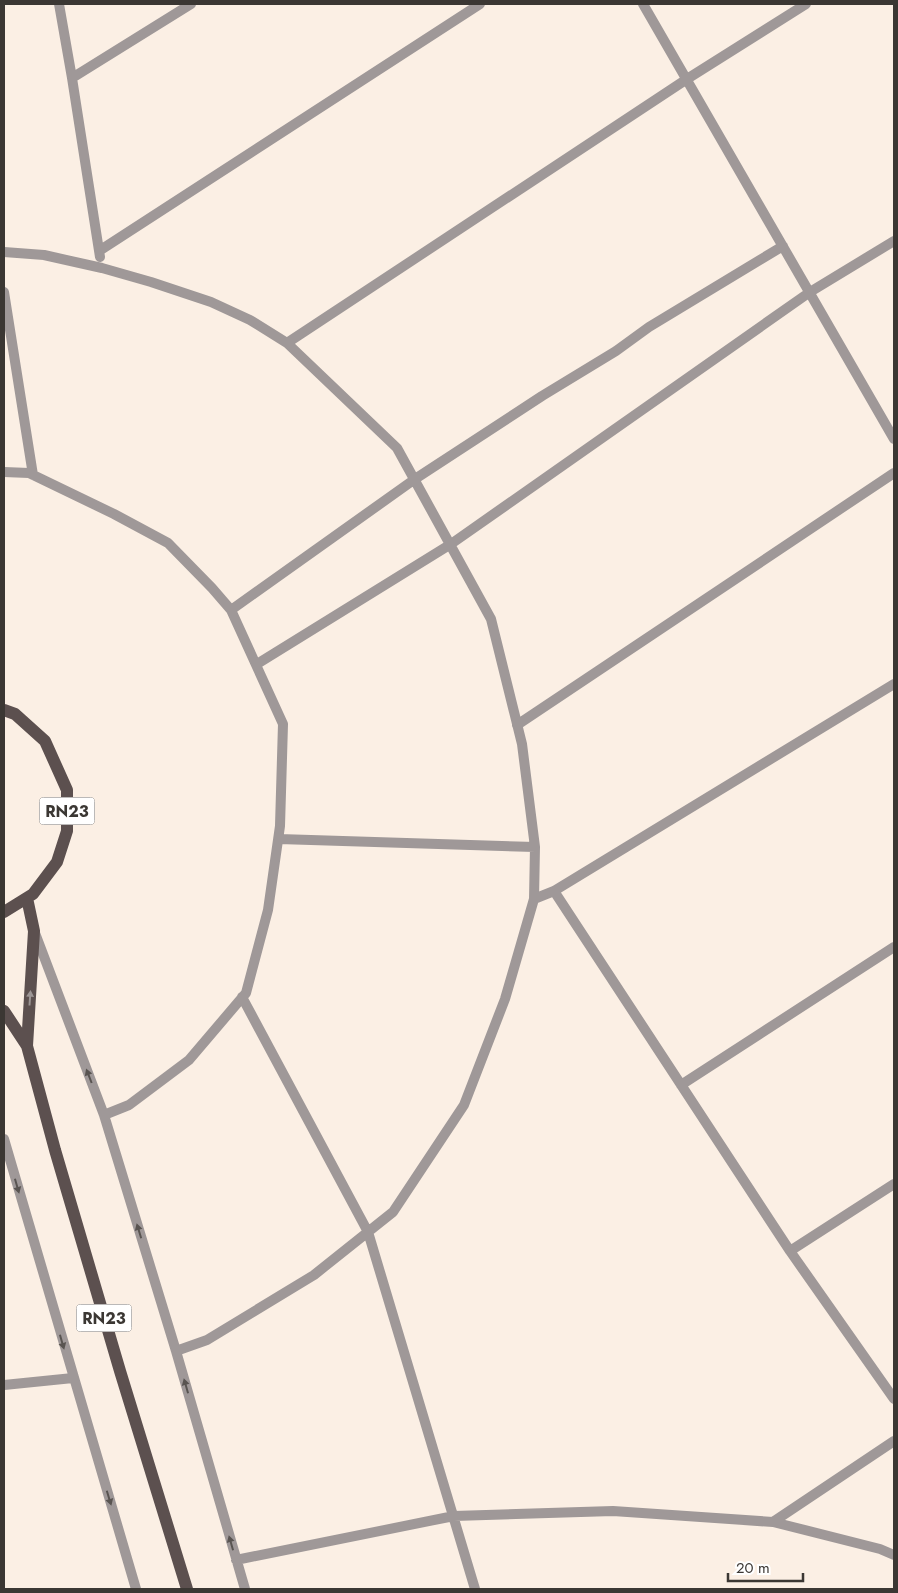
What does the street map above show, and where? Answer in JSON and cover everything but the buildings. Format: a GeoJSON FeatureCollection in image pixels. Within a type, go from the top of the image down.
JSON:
{"type":"FeatureCollection","features":[{"type":"Feature","properties":{"kind":"main road","name":"RN23"},"geometry":{"type":"LineString","coordinates":[[4,710],[15,714],[45,741],[66,790],[67,831],[57,862],[33,894],[4,912]]}},
{"type":"Feature","properties":{"kind":"main road","name":"RN23"},"geometry":{"type":"LineString","coordinates":[[27,898],[34,931],[27,1046]]}},
{"type":"Feature","properties":{"kind":"main road","name":"RN23"},"geometry":{"type":"LineString","coordinates":[[4,1011],[27,1046],[117,1362],[186,1589]]}},
{"type":"Feature","properties":{"kind":"street"},"geometry":{"type":"LineString","coordinates":[[59,4],[102,268]]}},
{"type":"Feature","properties":{"kind":"street"},"geometry":{"type":"LineString","coordinates":[[72,78],[191,4]]}},
{"type":"Feature","properties":{"kind":"street"},"geometry":{"type":"LineString","coordinates":[[99,251],[480,4]]}},
{"type":"Feature","properties":{"kind":"street"},"geometry":{"type":"LineString","coordinates":[[643,4],[894,439]]}},
{"type":"Feature","properties":{"kind":"street"},"geometry":{"type":"LineString","coordinates":[[286,343],[687,79],[806,4]]}},
{"type":"Feature","properties":{"kind":"street"},"geometry":{"type":"LineString","coordinates":[[257,664],[451,544],[810,292],[894,241]]}},
{"type":"Feature","properties":{"kind":"street"},"geometry":{"type":"LineString","coordinates":[[231,610],[415,479],[542,396],[616,351],[649,327],[783,246]]}},
{"type":"Feature","properties":{"kind":"street"},"geometry":{"type":"LineString","coordinates":[[4,252],[44,255],[102,268],[211,302],[250,320],[286,343],[397,448],[491,619],[522,744],[535,847],[534,899],[505,999],[464,1105],[393,1212],[314,1275],[207,1340],[176,1351]]}},
{"type":"Feature","properties":{"kind":"street"},"geometry":{"type":"LineString","coordinates":[[4,292],[33,475]]}},
{"type":"Feature","properties":{"kind":"street"},"geometry":{"type":"LineString","coordinates":[[4,472],[33,475],[114,514],[168,543],[231,610],[283,724],[279,839],[268,910],[246,993],[189,1060],[129,1105],[104,1115]]}},
{"type":"Feature","properties":{"kind":"street"},"geometry":{"type":"LineString","coordinates":[[517,725],[894,473]]}},
{"type":"Feature","properties":{"kind":"street"},"geometry":{"type":"LineString","coordinates":[[534,899],[554,891],[894,684]]}},
{"type":"Feature","properties":{"kind":"street"},"geometry":{"type":"LineString","coordinates":[[279,839],[535,847]]}},
{"type":"Feature","properties":{"kind":"street"},"geometry":{"type":"LineString","coordinates":[[554,891],[790,1251],[894,1399]]}},
{"type":"Feature","properties":{"kind":"street"},"geometry":{"type":"LineString","coordinates":[[34,931],[104,1115],[176,1351],[245,1589]]}},
{"type":"Feature","properties":{"kind":"street"},"geometry":{"type":"LineString","coordinates":[[681,1085],[894,947]]}},
{"type":"Feature","properties":{"kind":"street"},"geometry":{"type":"LineString","coordinates":[[242,997],[368,1232],[475,1589]]}},
{"type":"Feature","properties":{"kind":"street"},"geometry":{"type":"LineString","coordinates":[[4,1142],[136,1589]]}},
{"type":"Feature","properties":{"kind":"street"},"geometry":{"type":"LineString","coordinates":[[790,1251],[894,1184]]}},
{"type":"Feature","properties":{"kind":"street"},"geometry":{"type":"LineString","coordinates":[[4,1385],[73,1378]]}},
{"type":"Feature","properties":{"kind":"street"},"geometry":{"type":"LineString","coordinates":[[773,1522],[894,1441]]}},
{"type":"Feature","properties":{"kind":"street"},"geometry":{"type":"LineString","coordinates":[[236,1560],[454,1516],[613,1511],[773,1522],[894,1554]]}}]}
